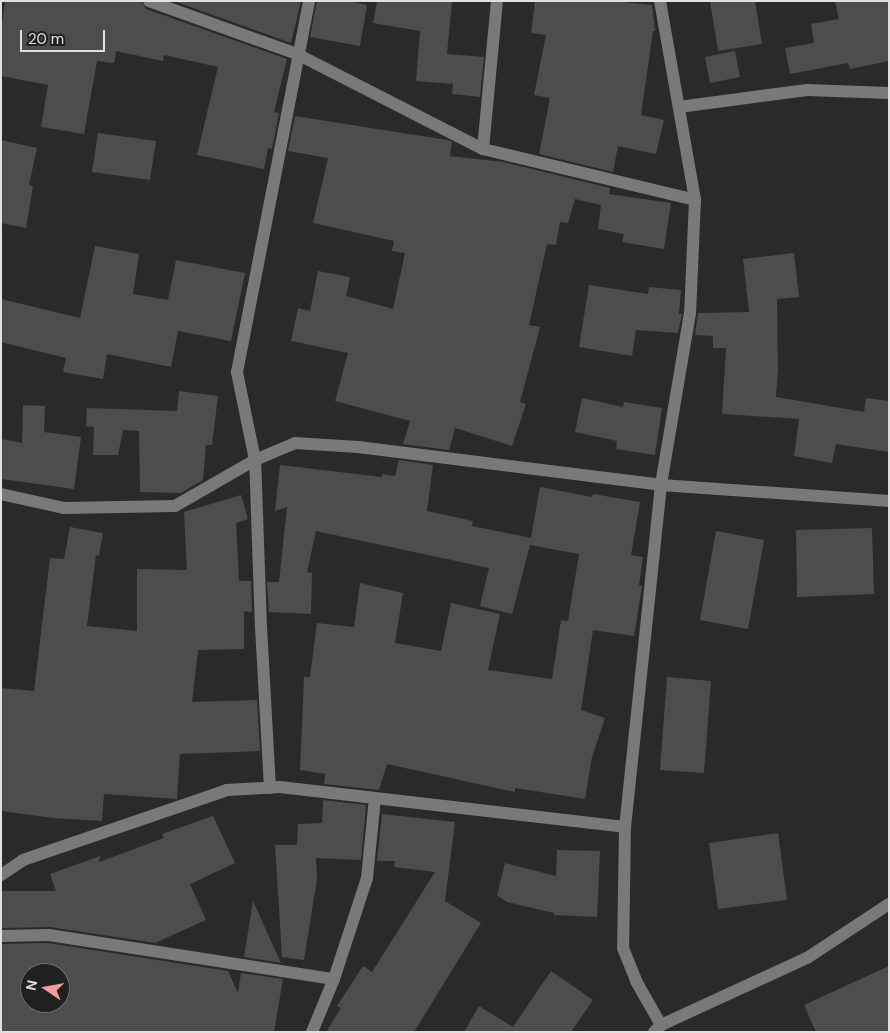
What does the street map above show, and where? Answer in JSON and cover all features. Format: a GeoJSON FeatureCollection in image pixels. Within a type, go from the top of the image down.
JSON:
{"type":"FeatureCollection","features":[{"type":"Feature","properties":{"kind":"street"},"geometry":{"type":"LineString","coordinates":[[149,1],[297,54],[483,149],[695,200]]}},
{"type":"Feature","properties":{"kind":"street"},"geometry":{"type":"LineString","coordinates":[[270,788],[260,628],[255,460],[237,372],[308,1]]}},
{"type":"Feature","properties":{"kind":"street"},"geometry":{"type":"LineString","coordinates":[[483,149],[497,1]]}},
{"type":"Feature","properties":{"kind":"street"},"geometry":{"type":"LineString","coordinates":[[660,1],[695,200],[690,313],[661,485],[625,827],[623,948],[657,1028],[807,958],[889,904]]}},
{"type":"Feature","properties":{"kind":"street"},"geometry":{"type":"LineString","coordinates":[[679,107],[807,90],[889,93]]}},
{"type":"Feature","properties":{"kind":"street"},"geometry":{"type":"LineString","coordinates":[[1,494],[64,508],[175,506],[255,460],[294,443],[358,447],[661,485],[889,501]]}},
{"type":"Feature","properties":{"kind":"street"},"geometry":{"type":"LineString","coordinates":[[1,875],[23,860],[227,790],[270,788],[375,798],[625,827]]}},
{"type":"Feature","properties":{"kind":"street"},"geometry":{"type":"LineString","coordinates":[[312,1032],[334,978],[367,878],[375,798]]}},
{"type":"Feature","properties":{"kind":"street"},"geometry":{"type":"LineString","coordinates":[[1,936],[49,935],[334,978]]}},
{"type":"Feature","properties":{"kind":"building"},"geometry":{"type":"Polygon","coordinates":[[[5,1],[141,1],[146,9],[287,59],[274,112],[279,113],[272,149],[268,148],[264,169],[197,155],[218,67],[164,55],[163,61],[116,51],[114,63],[97,61],[84,134],[41,127],[48,85],[1,76],[1,32],[5,1]]]}},
{"type":"Feature","properties":{"kind":"building"},"geometry":{"type":"Polygon","coordinates":[[[174,1],[301,1],[291,43],[174,1]]]}},
{"type":"Feature","properties":{"kind":"building"},"geometry":{"type":"Polygon","coordinates":[[[317,1],[349,1],[367,5],[360,46],[310,37],[317,1]]]}},
{"type":"Feature","properties":{"kind":"building"},"geometry":{"type":"Polygon","coordinates":[[[377,1],[452,1],[447,54],[484,57],[480,97],[452,94],[453,84],[416,81],[420,31],[373,23],[377,1]]]}},
{"type":"Feature","properties":{"kind":"building"},"geometry":{"type":"Polygon","coordinates":[[[535,1],[614,1],[652,5],[655,31],[653,31],[641,115],[664,120],[656,154],[618,146],[613,172],[539,154],[550,98],[534,95],[546,35],[531,33],[535,1]]]}},
{"type":"Feature","properties":{"kind":"building"},"geometry":{"type":"Polygon","coordinates":[[[710,1],[755,1],[762,44],[718,51],[710,1]]]}},
{"type":"Feature","properties":{"kind":"building"},"geometry":{"type":"Polygon","coordinates":[[[835,1],[889,1],[889,61],[850,69],[848,63],[790,74],[785,48],[814,43],[811,24],[839,19],[835,1]]]}},
{"type":"Feature","properties":{"kind":"building"},"geometry":{"type":"Polygon","coordinates":[[[735,51],[740,77],[710,83],[705,57],[735,51]]]}},
{"type":"Feature","properties":{"kind":"building"},"geometry":{"type":"Polygon","coordinates":[[[295,116],[447,140],[452,142],[450,156],[503,162],[610,188],[609,194],[671,203],[664,249],[622,242],[624,234],[598,229],[601,205],[575,199],[568,223],[560,222],[556,245],[547,244],[529,325],[540,327],[520,402],[526,404],[512,446],[455,428],[449,450],[403,444],[410,421],[335,401],[348,353],[291,341],[298,308],[310,311],[318,271],[350,277],[346,296],[393,309],[405,253],[392,251],[394,241],[313,223],[328,158],[288,151],[295,116]]]}},
{"type":"Feature","properties":{"kind":"building"},"geometry":{"type":"Polygon","coordinates":[[[98,133],[156,141],[150,180],[92,172],[98,133]]]}},
{"type":"Feature","properties":{"kind":"building"},"geometry":{"type":"Polygon","coordinates":[[[1,140],[37,148],[29,185],[33,186],[26,228],[1,223],[1,140]]]}},
{"type":"Feature","properties":{"kind":"building"},"geometry":{"type":"Polygon","coordinates":[[[95,246],[139,254],[133,294],[168,300],[176,260],[245,273],[231,341],[178,331],[171,367],[107,354],[103,379],[63,372],[66,358],[1,342],[1,299],[80,318],[95,246]]]}},
{"type":"Feature","properties":{"kind":"building"},"geometry":{"type":"Polygon","coordinates":[[[794,253],[799,297],[777,299],[778,370],[776,397],[864,412],[866,398],[889,401],[889,452],[836,444],[832,463],[794,456],[799,419],[722,414],[726,348],[713,348],[713,336],[695,335],[698,313],[749,312],[743,259],[794,253]]]}},
{"type":"Feature","properties":{"kind":"building"},"geometry":{"type":"Polygon","coordinates":[[[589,285],[648,294],[649,287],[681,290],[679,314],[682,314],[678,333],[636,330],[632,356],[579,347],[589,285]]]}},
{"type":"Feature","properties":{"kind":"building"},"geometry":{"type":"Polygon","coordinates":[[[179,391],[218,396],[212,445],[206,445],[203,480],[181,493],[140,492],[139,431],[123,430],[118,455],[93,455],[94,427],[86,426],[87,408],[177,411],[179,391]]]}},
{"type":"Feature","properties":{"kind":"building"},"geometry":{"type":"Polygon","coordinates":[[[582,398],[623,407],[624,402],[662,408],[655,455],[616,449],[617,441],[575,432],[582,398]]]}},
{"type":"Feature","properties":{"kind":"building"},"geometry":{"type":"Polygon","coordinates":[[[23,405],[45,406],[44,432],[81,437],[74,489],[1,479],[1,439],[22,443],[23,405]]]}},
{"type":"Feature","properties":{"kind":"building"},"geometry":{"type":"Polygon","coordinates":[[[399,460],[433,465],[427,511],[473,521],[472,526],[531,538],[540,487],[592,497],[593,494],[640,502],[631,555],[643,557],[639,585],[642,586],[634,636],[593,630],[581,710],[605,718],[592,757],[585,799],[515,788],[515,792],[387,764],[379,790],[324,784],[325,774],[300,770],[304,677],[310,677],[317,623],[354,627],[360,583],[403,593],[395,643],[441,651],[451,603],[500,614],[488,670],[552,679],[561,620],[568,621],[579,554],[530,545],[512,614],[480,606],[489,568],[316,531],[307,572],[312,573],[311,614],[269,612],[267,582],[279,582],[287,507],[275,511],[280,465],[382,477],[382,474],[395,476],[399,460]]]}},
{"type":"Feature","properties":{"kind":"building"},"geometry":{"type":"Polygon","coordinates":[[[241,495],[248,519],[236,523],[239,581],[251,581],[252,612],[244,611],[244,649],[198,650],[192,702],[257,700],[260,751],[180,754],[177,799],[104,794],[102,821],[53,818],[1,811],[1,688],[34,691],[50,558],[64,559],[70,527],[103,533],[99,556],[96,555],[87,626],[137,631],[137,569],[187,570],[184,512],[241,495]]]}},
{"type":"Feature","properties":{"kind":"building"},"geometry":{"type":"Polygon","coordinates":[[[872,528],[874,594],[797,597],[796,530],[872,528]]]}},
{"type":"Feature","properties":{"kind":"building"},"geometry":{"type":"Polygon","coordinates":[[[716,531],[764,540],[748,629],[700,620],[716,531]]]}},
{"type":"Feature","properties":{"kind":"building"},"geometry":{"type":"Polygon","coordinates":[[[667,677],[711,681],[704,773],[660,770],[667,677]]]}},
{"type":"Feature","properties":{"kind":"building"},"geometry":{"type":"Polygon","coordinates":[[[323,800],[366,805],[361,860],[316,858],[317,879],[304,960],[282,957],[275,845],[297,845],[298,824],[322,823],[323,800]]]}},
{"type":"Feature","properties":{"kind":"building"},"geometry":{"type":"Polygon","coordinates":[[[382,814],[455,822],[445,901],[481,923],[414,1032],[326,1032],[341,1008],[337,1006],[363,966],[372,972],[435,872],[394,867],[395,861],[377,861],[382,814]]]}},
{"type":"Feature","properties":{"kind":"building"},"geometry":{"type":"Polygon","coordinates":[[[213,816],[235,863],[190,884],[206,920],[155,943],[50,927],[1,928],[1,891],[56,891],[50,874],[100,856],[99,862],[164,838],[162,834],[213,816]]]}},
{"type":"Feature","properties":{"kind":"building"},"geometry":{"type":"Polygon","coordinates":[[[778,833],[787,900],[718,909],[709,843],[778,833]]]}},
{"type":"Feature","properties":{"kind":"building"},"geometry":{"type":"Polygon","coordinates":[[[557,850],[600,851],[597,917],[554,915],[554,913],[507,902],[497,895],[505,863],[556,876],[557,850]]]}},
{"type":"Feature","properties":{"kind":"building"},"geometry":{"type":"Polygon","coordinates":[[[253,901],[281,963],[244,957],[253,901]]]}},
{"type":"Feature","properties":{"kind":"building"},"geometry":{"type":"Polygon","coordinates":[[[48,943],[228,971],[238,993],[241,973],[283,979],[274,1032],[1,1032],[1,944],[48,943]]]}},
{"type":"Feature","properties":{"kind":"building"},"geometry":{"type":"Polygon","coordinates":[[[889,966],[889,1032],[816,1032],[804,1005],[889,966]]]}},
{"type":"Feature","properties":{"kind":"building"},"geometry":{"type":"Polygon","coordinates":[[[551,971],[593,1000],[571,1032],[464,1032],[479,1006],[513,1027],[551,971]]]}}]}
